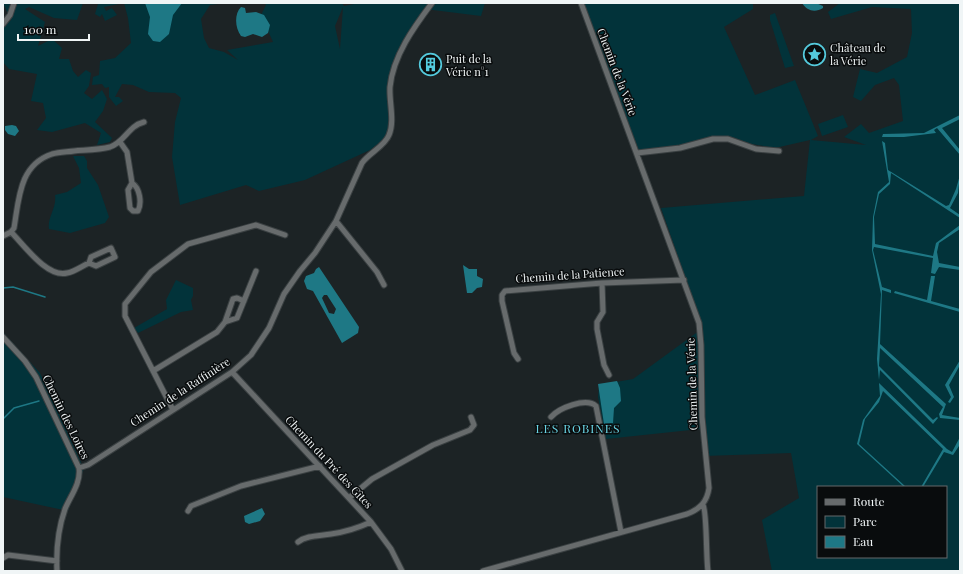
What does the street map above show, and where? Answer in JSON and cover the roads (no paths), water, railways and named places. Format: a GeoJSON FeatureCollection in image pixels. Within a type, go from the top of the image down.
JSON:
{"type":"FeatureCollection","features":[{"type":"Feature","properties":{"kind":"street"},"geometry":{"type":"LineString","coordinates":[[3,24],[10,15],[14,3]]}},
{"type":"Feature","properties":{"kind":"street","name":"Chemin de la Raffinière"},"geometry":{"type":"LineString","coordinates":[[79,468],[88,465],[232,372],[260,343],[284,294],[315,253],[336,221],[362,163],[367,155],[384,142],[390,134],[390,87],[397,58],[432,3]]}},
{"type":"Feature","properties":{"kind":"street","name":"Chemin de la Vérie"},"geometry":{"type":"LineString","coordinates":[[580,3],[699,323],[701,345],[700,394],[709,488],[708,496],[703,505]]}},
{"type":"Feature","properties":{"kind":"street"},"geometry":{"type":"LineString","coordinates":[[11,232],[23,180],[30,169],[40,160],[53,154],[110,147],[120,142],[126,133],[137,124],[144,122]]}},
{"type":"Feature","properties":{"kind":"street"},"geometry":{"type":"LineString","coordinates":[[637,153],[680,148],[720,139],[728,139],[756,149],[779,151]]}},
{"type":"Feature","properties":{"kind":"street"},"geometry":{"type":"LineString","coordinates":[[120,142],[127,152],[132,183],[138,189],[140,207],[138,210],[133,211],[130,208],[128,190],[132,183]]}},
{"type":"Feature","properties":{"kind":"street"},"geometry":{"type":"LineString","coordinates":[[336,221],[377,272],[384,285]]}},
{"type":"Feature","properties":{"kind":"street"},"geometry":{"type":"LineString","coordinates":[[173,410],[124,312],[127,300],[151,272],[179,249],[196,241],[256,225],[285,234]]}},
{"type":"Feature","properties":{"kind":"street"},"geometry":{"type":"LineString","coordinates":[[3,236],[11,232]]}},
{"type":"Feature","properties":{"kind":"street"},"geometry":{"type":"LineString","coordinates":[[11,232],[48,270],[56,274],[67,273],[89,263],[91,257],[110,248],[115,257],[96,266],[89,263]]}},
{"type":"Feature","properties":{"kind":"street"},"geometry":{"type":"LineString","coordinates":[[153,371],[206,340],[225,322],[237,318],[256,271]]}},
{"type":"Feature","properties":{"kind":"street","name":"Chemin de la Patience"},"geometry":{"type":"LineString","coordinates":[[518,359],[514,353],[502,301],[503,292],[507,290],[602,283],[684,280]]}},
{"type":"Feature","properties":{"kind":"street"},"geometry":{"type":"LineString","coordinates":[[602,283],[604,312],[598,322],[597,329],[604,365],[609,376]]}},
{"type":"Feature","properties":{"kind":"street"},"geometry":{"type":"LineString","coordinates":[[225,322],[233,299],[237,298],[244,301]]}},
{"type":"Feature","properties":{"kind":"street","name":"Chemin des Loires"},"geometry":{"type":"LineString","coordinates":[[3,337],[25,361],[36,377],[79,468],[78,483],[61,523],[56,561],[57,571]]}},
{"type":"Feature","properties":{"kind":"street","name":"Chemin du Pré des Gîtes"},"geometry":{"type":"LineString","coordinates":[[232,372],[371,522],[391,549],[402,571]]}},
{"type":"Feature","properties":{"kind":"street"},"geometry":{"type":"LineString","coordinates":[[551,417],[563,408],[590,402],[596,406],[621,532]]}},
{"type":"Feature","properties":{"kind":"street"},"geometry":{"type":"LineString","coordinates":[[349,498],[372,479],[400,463],[433,445],[470,430],[474,425],[471,417]]}},
{"type":"Feature","properties":{"kind":"street"},"geometry":{"type":"LineString","coordinates":[[188,511],[191,506],[241,486],[320,466]]}},
{"type":"Feature","properties":{"kind":"street"},"geometry":{"type":"LineString","coordinates":[[483,571],[688,514],[703,505],[706,512],[705,538],[708,571]]}},
{"type":"Feature","properties":{"kind":"street"},"geometry":{"type":"LineString","coordinates":[[298,542],[304,538],[343,532],[371,522]]}},
{"type":"Feature","properties":{"kind":"street"},"geometry":{"type":"LineString","coordinates":[[3,558],[8,555],[56,561]]}},
{"type":"Feature","properties":{"kind":"water"},"geometry":{"type":"Polygon","coordinates":[[[145,3],[182,3],[173,15],[169,34],[160,42],[153,41],[148,34],[150,17],[145,3]]]}},
{"type":"Feature","properties":{"kind":"water"},"geometry":{"type":"Polygon","coordinates":[[[802,3],[816,3],[823,6],[823,8],[814,11],[806,8],[802,3]]]}},
{"type":"Feature","properties":{"kind":"water"},"geometry":{"type":"Polygon","coordinates":[[[241,7],[245,8],[246,13],[256,12],[264,15],[270,25],[268,33],[262,37],[253,34],[245,37],[241,36],[237,29],[236,17],[241,7]]]}},
{"type":"Feature","properties":{"kind":"water"},"geometry":{"type":"Polygon","coordinates":[[[960,115],[960,119],[942,128],[960,150],[960,155],[937,128],[934,130],[936,133],[904,137],[882,137],[883,134],[924,133],[960,115]]]}},
{"type":"Feature","properties":{"kind":"water"},"geometry":{"type":"Polygon","coordinates":[[[5,126],[16,126],[19,131],[15,136],[8,134],[5,130],[5,126]]]}},
{"type":"Feature","properties":{"kind":"water"},"geometry":{"type":"Polygon","coordinates":[[[882,141],[885,143],[888,170],[946,206],[949,205],[960,175],[958,193],[950,208],[960,215],[960,218],[891,173],[890,184],[879,194],[874,217],[875,244],[933,256],[936,243],[960,225],[960,229],[939,243],[937,252],[939,263],[960,267],[960,270],[939,267],[935,274],[931,273],[933,258],[874,247],[873,250],[882,287],[891,290],[891,293],[882,290],[880,344],[946,404],[942,415],[960,418],[960,420],[940,418],[939,414],[943,407],[880,348],[879,366],[933,420],[937,417],[938,418],[933,424],[880,370],[879,380],[877,359],[881,294],[872,250],[873,217],[878,192],[889,182],[882,141]]]}},
{"type":"Feature","properties":{"kind":"water"},"geometry":{"type":"Polygon","coordinates":[[[463,265],[469,269],[477,269],[477,276],[483,279],[482,287],[477,288],[472,293],[467,293],[463,265]]]}},
{"type":"Feature","properties":{"kind":"water"},"geometry":{"type":"Polygon","coordinates":[[[319,267],[359,327],[358,333],[342,343],[313,291],[307,289],[304,281],[306,276],[314,273],[319,267]],[[324,295],[322,298],[329,313],[334,314],[336,309],[327,295],[324,295]]]}},
{"type":"Feature","properties":{"kind":"water"},"geometry":{"type":"Polygon","coordinates":[[[931,276],[935,276],[931,301],[960,309],[960,312],[894,293],[895,291],[927,300],[931,276]]]}},
{"type":"Feature","properties":{"kind":"water"},"geometry":{"type":"Polygon","coordinates":[[[960,360],[960,365],[949,385],[954,397],[950,403],[948,402],[951,397],[945,385],[960,360]]]}},
{"type":"Feature","properties":{"kind":"water"},"geometry":{"type":"Polygon","coordinates":[[[617,381],[620,388],[621,401],[614,408],[613,423],[604,424],[598,384],[617,381]]]}},
{"type":"Feature","properties":{"kind":"water"},"geometry":{"type":"Polygon","coordinates":[[[879,383],[947,449],[952,452],[960,437],[959,446],[953,455],[944,452],[924,486],[922,486],[943,449],[883,391],[879,402],[865,419],[859,444],[905,486],[903,486],[857,444],[863,420],[880,396],[879,383]]]}},
{"type":"Feature","properties":{"kind":"water"},"geometry":{"type":"Polygon","coordinates":[[[262,508],[265,514],[260,521],[249,524],[245,522],[244,516],[262,508]]]}},
{"type":"Feature","properties":{"kind":"waterway"},"geometry":{"type":"LineString","coordinates":[[3,288],[13,287],[45,297]]}},
{"type":"Feature","properties":{"kind":"waterway"},"geometry":{"type":"LineString","coordinates":[[3,419],[14,408],[39,401]]}},
{"type":"Feature","properties":{"kind":"place","name":"Château de la Vérie"},"geometry":{"type":"Point","coordinates":[815,54]}},
{"type":"Feature","properties":{"kind":"place","name":"Puit de la Vérie n°1"},"geometry":{"type":"Point","coordinates":[430,65]}},
{"type":"Feature","properties":{"kind":"district","name":"LES ROBINES"},"geometry":{"type":"Point","coordinates":[578,429]}}]}
